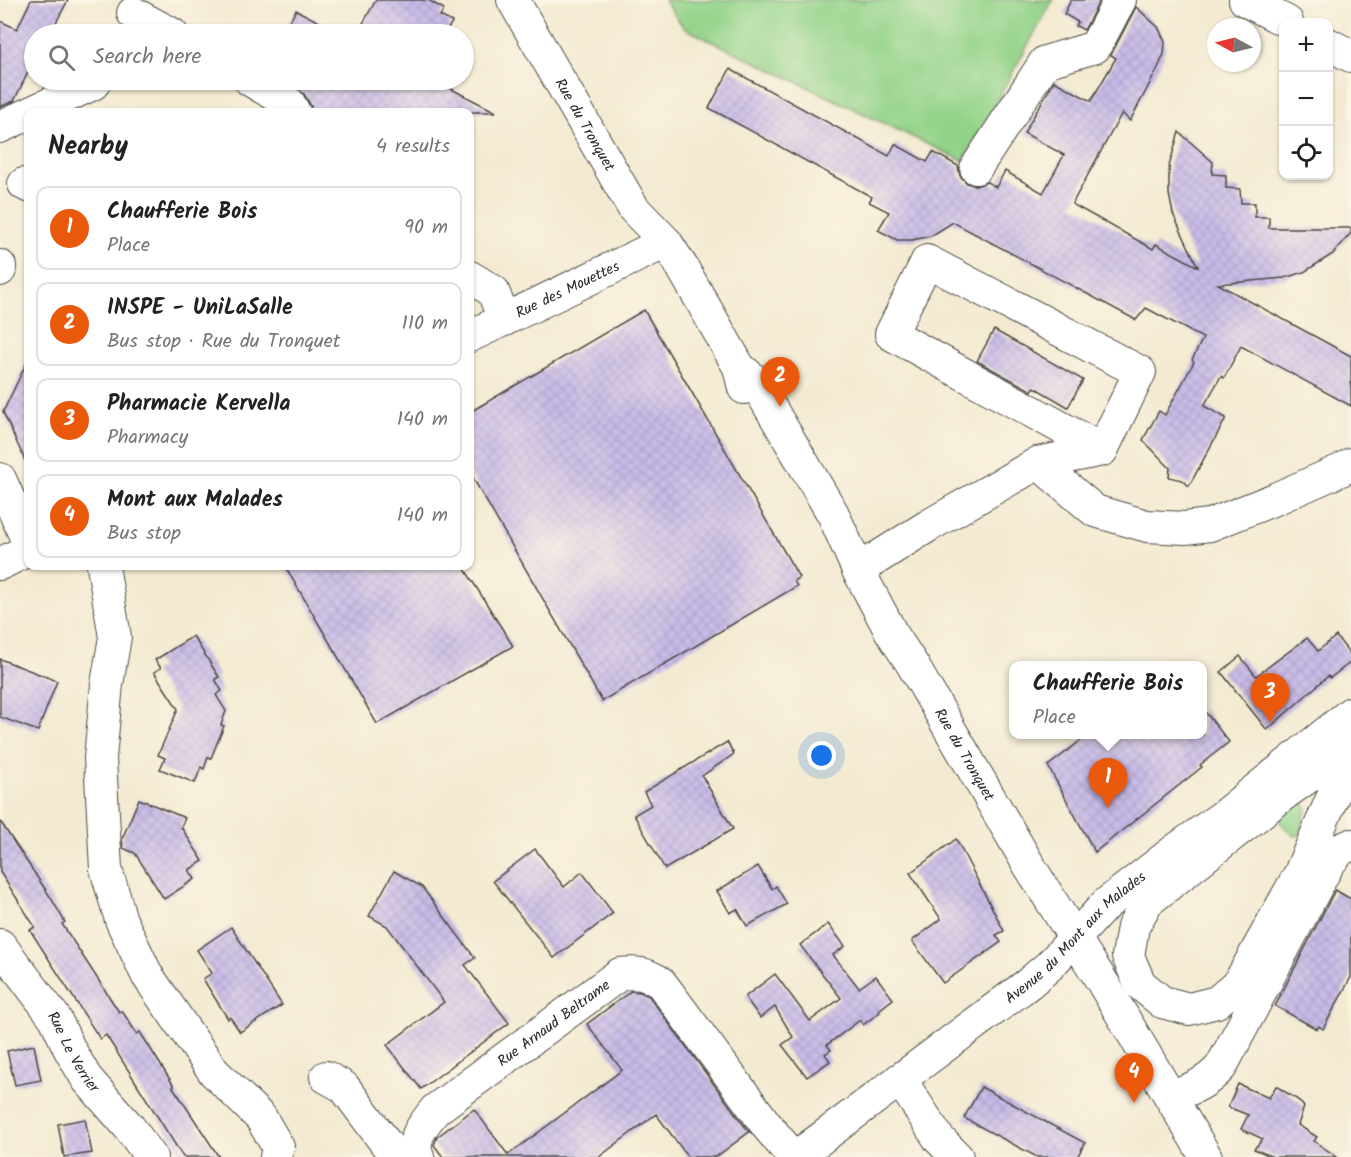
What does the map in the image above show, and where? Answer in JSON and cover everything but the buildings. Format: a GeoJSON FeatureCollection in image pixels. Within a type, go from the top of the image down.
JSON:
{"type":"FeatureCollection","features":[{"type":"Feature","properties":{"kind":"street","name":"Rue du Tronquet"},"geometry":{"type":"LineString","coordinates":[[513,0],[634,209],[666,242]]}},
{"type":"Feature","properties":{"kind":"street","name":"Rue du Tronquet"},"geometry":{"type":"LineString","coordinates":[[535,0],[651,198],[666,242],[739,367],[754,380],[833,514],[858,570],[891,632],[1206,1157]]}},
{"type":"Feature","properties":{"kind":"street"},"geometry":{"type":"LineString","coordinates":[[976,168],[1046,62],[1095,46],[1120,0]]}},
{"type":"Feature","properties":{"kind":"street"},"geometry":{"type":"LineString","coordinates":[[1245,0],[1279,18]]}},
{"type":"Feature","properties":{"kind":"street"},"geometry":{"type":"LineString","coordinates":[[131,16],[149,24]]}},
{"type":"Feature","properties":{"kind":"street"},"geometry":{"type":"LineString","coordinates":[[1333,46],[1351,56]]}},
{"type":"Feature","properties":{"kind":"street"},"geometry":{"type":"LineString","coordinates":[[41,108],[80,90]]}},
{"type":"Feature","properties":{"kind":"street"},"geometry":{"type":"LineString","coordinates":[[267,90],[289,103],[292,108]]}},
{"type":"Feature","properties":{"kind":"street"},"geometry":{"type":"LineString","coordinates":[[0,128],[24,116]]}},
{"type":"Feature","properties":{"kind":"street","name":"Rue des Mouettes"},"geometry":{"type":"LineString","coordinates":[[474,334],[666,242]]}},
{"type":"Feature","properties":{"kind":"street"},"geometry":{"type":"LineString","coordinates":[[927,261],[1140,372],[1102,450],[891,334],[927,261]]}},
{"type":"Feature","properties":{"kind":"street"},"geometry":{"type":"LineString","coordinates":[[474,279],[493,291],[504,320]]}},
{"type":"Feature","properties":{"kind":"street"},"geometry":{"type":"LineString","coordinates":[[858,570],[928,526],[1038,463],[1102,450]]}},
{"type":"Feature","properties":{"kind":"street"},"geometry":{"type":"LineString","coordinates":[[1038,463],[1095,511],[1146,526],[1185,528],[1210,525],[1275,499],[1351,464]]}},
{"type":"Feature","properties":{"kind":"street"},"geometry":{"type":"LineString","coordinates":[[0,479],[24,533]]}},
{"type":"Feature","properties":{"kind":"street"},"geometry":{"type":"LineString","coordinates":[[0,564],[24,552]]}},
{"type":"Feature","properties":{"kind":"street"},"geometry":{"type":"LineString","coordinates":[[104,570],[115,637],[107,684],[100,758],[106,869],[121,920],[147,975],[214,1072],[261,1118],[278,1147],[276,1157]]}},
{"type":"Feature","properties":{"kind":"street","name":"Avenue du Mont aux Malades"},"geometry":{"type":"LineString","coordinates":[[794,1157],[1028,984],[1113,898],[1223,816],[1351,713]]}},
{"type":"Feature","properties":{"kind":"street"},"geometry":{"type":"LineString","coordinates":[[1351,747],[1287,792],[1147,902],[1133,927],[1128,956],[1140,984],[1162,1002],[1189,1009],[1217,1002],[1239,983],[1300,873],[1351,759]]}},
{"type":"Feature","properties":{"kind":"street"},"geometry":{"type":"LineString","coordinates":[[1170,1096],[1196,1088],[1210,1080],[1221,1067],[1329,863],[1341,849],[1351,845]]}},
{"type":"Feature","properties":{"kind":"street","name":"Rue Le Verrier"},"geometry":{"type":"LineString","coordinates":[[0,945],[55,1018],[70,1050],[87,1078],[151,1157]]}},
{"type":"Feature","properties":{"kind":"street","name":"Rue Arnaud Beltrame"},"geometry":{"type":"LineString","coordinates":[[418,1157],[416,1152],[419,1129],[435,1110],[620,974],[637,972],[649,975],[661,983],[768,1128],[794,1157]]}},
{"type":"Feature","properties":{"kind":"street"},"geometry":{"type":"LineString","coordinates":[[326,1077],[344,1087],[396,1157]]}},
{"type":"Feature","properties":{"kind":"street"},"geometry":{"type":"LineString","coordinates":[[900,1079],[939,1139],[957,1157]]}},
{"type":"Feature","properties":{"kind":"green space"},"geometry":{"type":"Polygon","coordinates":[[[664,0],[1053,0],[963,161],[684,28],[664,0]]]}},
{"type":"Feature","properties":{"kind":"green space"},"geometry":{"type":"Polygon","coordinates":[[[1299,802],[1305,804],[1307,808],[1299,835],[1294,836],[1280,822],[1281,817],[1299,802]]]}},
{"type":"Feature","properties":{"kind":"place","name":"INSPE - UniLaSalle"},"geometry":{"type":"Point","coordinates":[780,407]}},
{"type":"Feature","properties":{"kind":"place","name":"Pharmacie Kervella"},"geometry":{"type":"Point","coordinates":[1270,723]}},
{"type":"Feature","properties":{"kind":"place","name":"Chaufferie Bois"},"geometry":{"type":"Point","coordinates":[1108,808]}},
{"type":"Feature","properties":{"kind":"place","name":"Mont aux Malades"},"geometry":{"type":"Point","coordinates":[1134,1103]}}]}
